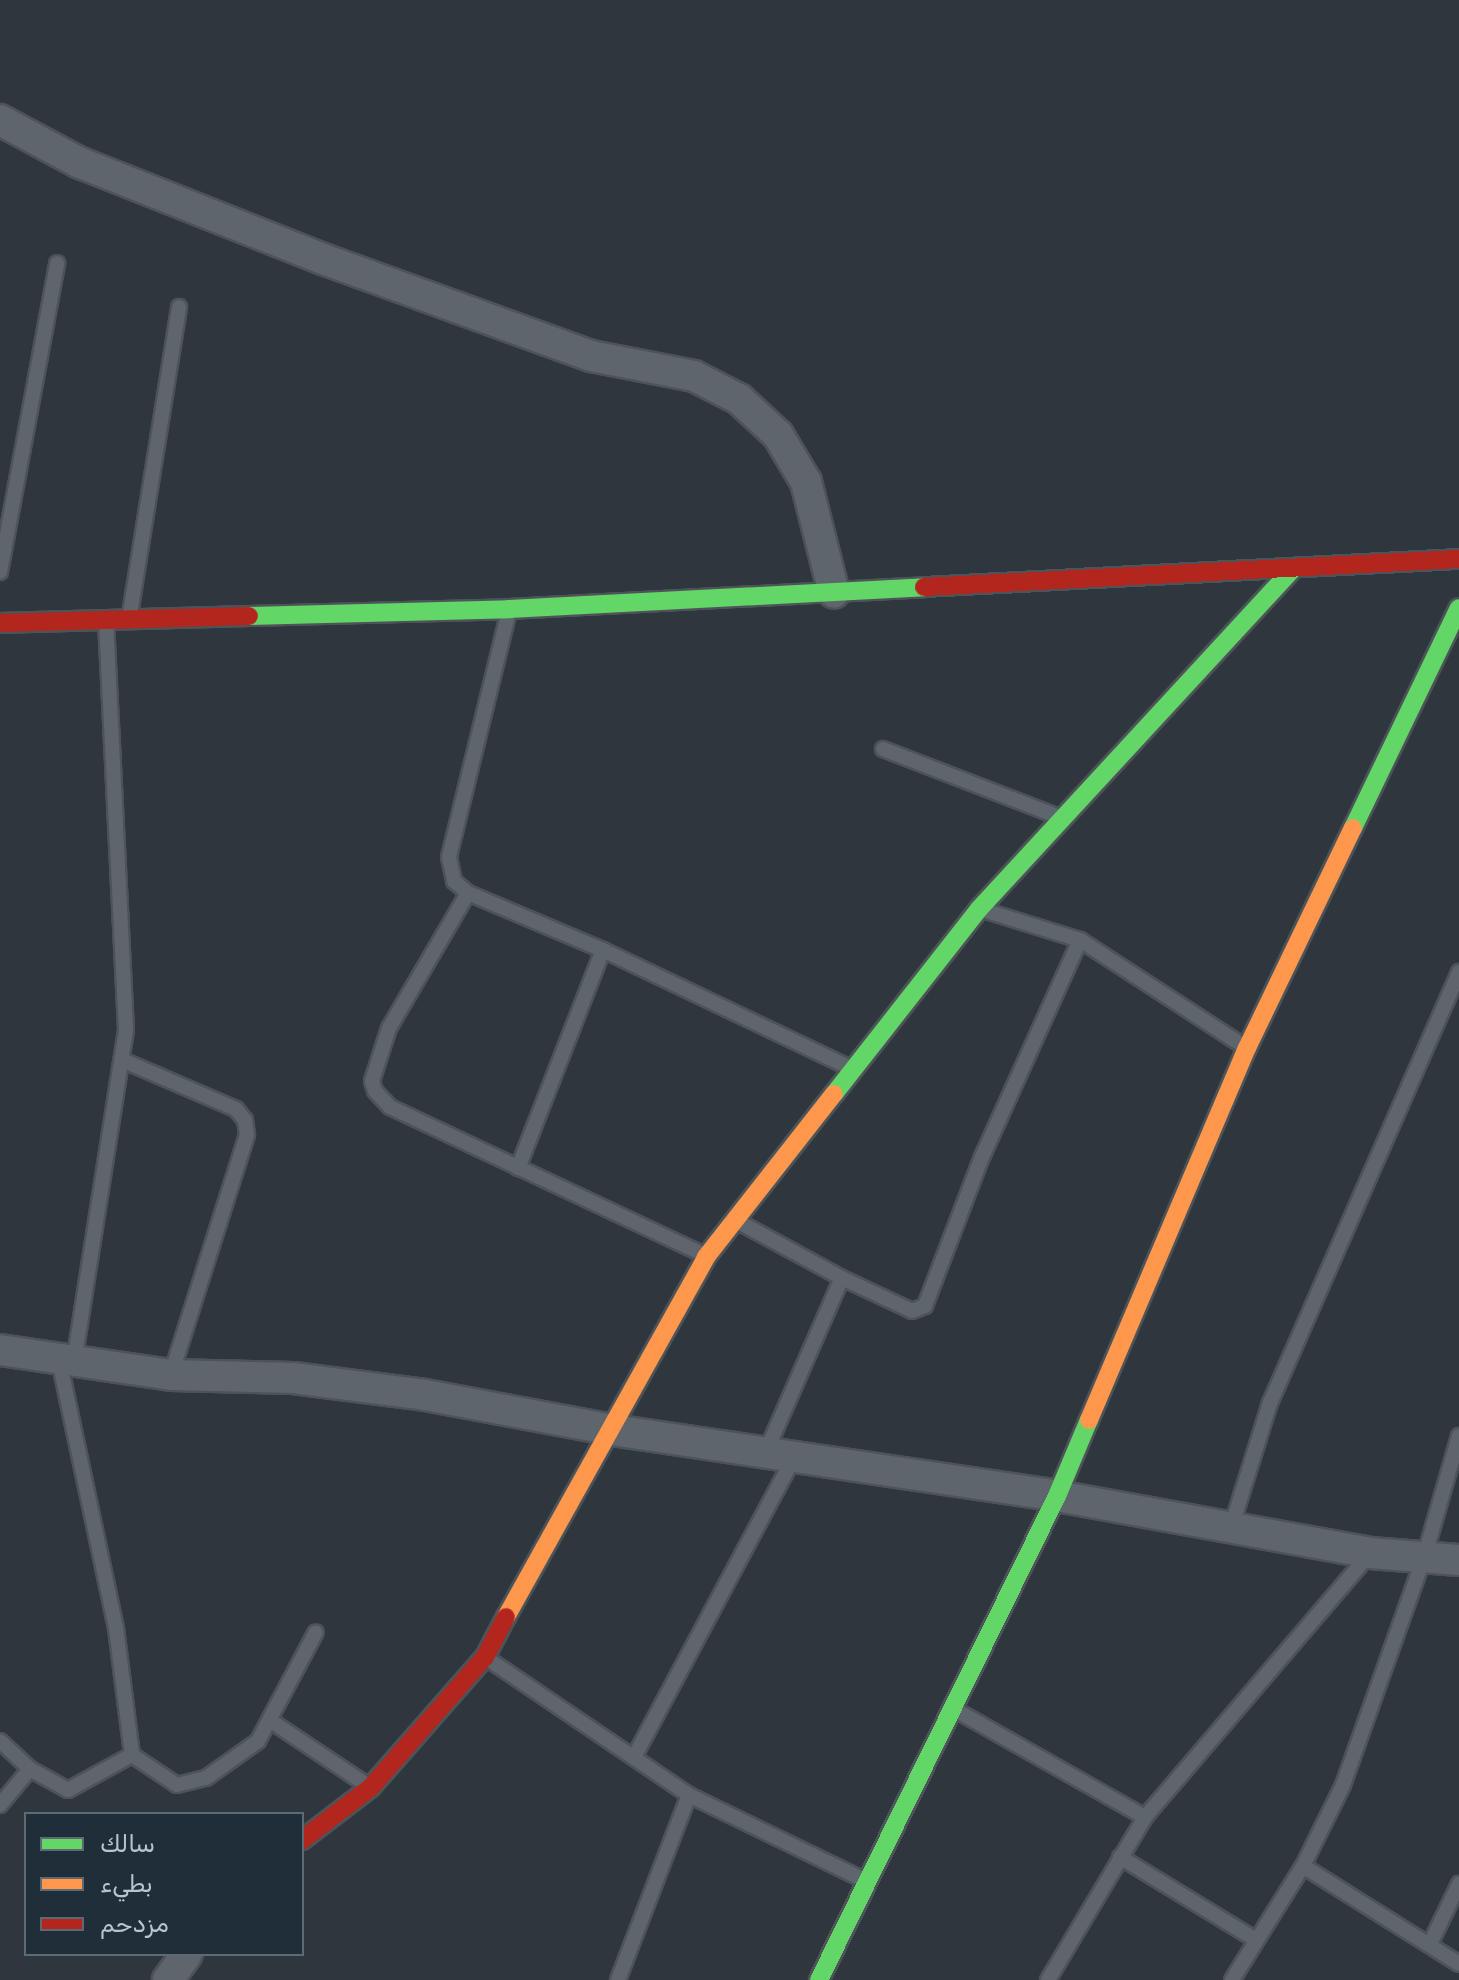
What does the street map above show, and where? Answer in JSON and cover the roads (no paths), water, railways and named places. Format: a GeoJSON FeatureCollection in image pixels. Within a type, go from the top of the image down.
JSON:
{"type":"FeatureCollection","features":[{"type":"Feature","properties":{"kind":"street"},"geometry":{"type":"LineString","coordinates":[[0,120],[78,162],[323,259],[591,356],[694,376],[739,399],[778,435],[806,482],[834,593]]}},
{"type":"Feature","properties":{"kind":"street"},"geometry":{"type":"LineString","coordinates":[[1,628],[106,618],[509,609],[1459,559]]}},
{"type":"Feature","properties":{"kind":"street"},"geometry":{"type":"LineString","coordinates":[[304,1838],[371,1787],[485,1657],[606,1429],[706,1257],[856,1071],[979,909],[1294,568]]}},
{"type":"Feature","properties":{"kind":"street"},"geometry":{"type":"LineString","coordinates":[[819,1980],[1057,1496],[1247,1048],[1459,608]]}},
{"type":"Feature","properties":{"kind":"street"},"geometry":{"type":"LineString","coordinates":[[0,1350],[171,1375],[341,1384],[606,1429],[1057,1496],[1370,1553],[1459,1560]]}},
{"type":"Feature","properties":{"kind":"street"},"geometry":{"type":"LineString","coordinates":[[168,1980],[186,1956]]}},
{"type":"Feature","properties":{"kind":"lane"},"geometry":{"type":"LineString","coordinates":[[0,572],[57,263]]}},
{"type":"Feature","properties":{"kind":"lane"},"geometry":{"type":"LineString","coordinates":[[130,619],[179,307]]}},
{"type":"Feature","properties":{"kind":"lane"},"geometry":{"type":"LineString","coordinates":[[509,609],[449,857],[454,881],[468,893],[603,950],[856,1071]]}},
{"type":"Feature","properties":{"kind":"lane"},"geometry":{"type":"LineString","coordinates":[[106,618],[126,1030],[67,1361],[118,1642],[132,1755],[177,1785],[193,1785],[258,1741],[316,1632]]}},
{"type":"Feature","properties":{"kind":"lane"},"geometry":{"type":"LineString","coordinates":[[883,749],[1063,818]]}},
{"type":"Feature","properties":{"kind":"lane"},"geometry":{"type":"LineString","coordinates":[[468,893],[389,1028],[372,1081],[390,1107],[706,1257]]}},
{"type":"Feature","properties":{"kind":"lane"},"geometry":{"type":"LineString","coordinates":[[979,909],[1080,940],[1247,1048]]}},
{"type":"Feature","properties":{"kind":"lane"},"geometry":{"type":"LineString","coordinates":[[736,1220],[842,1278],[912,1311],[925,1306],[982,1157],[1080,940]]}},
{"type":"Feature","properties":{"kind":"lane"},"geometry":{"type":"LineString","coordinates":[[518,1168],[603,950]]}},
{"type":"Feature","properties":{"kind":"lane"},"geometry":{"type":"LineString","coordinates":[[1231,1528],[1270,1403],[1459,972]]}},
{"type":"Feature","properties":{"kind":"lane"},"geometry":{"type":"LineString","coordinates":[[122,1060],[236,1109],[245,1120],[247,1135],[171,1375]]}},
{"type":"Feature","properties":{"kind":"lane"},"geometry":{"type":"LineString","coordinates":[[634,1757],[780,1455],[842,1278]]}},
{"type":"Feature","properties":{"kind":"lane"},"geometry":{"type":"LineString","coordinates":[[1232,1980],[1303,1866],[1343,1785],[1424,1558],[1459,1436]]}},
{"type":"Feature","properties":{"kind":"lane"},"geometry":{"type":"LineString","coordinates":[[1048,1980],[1145,1817],[1370,1553]]}},
{"type":"Feature","properties":{"kind":"lane"},"geometry":{"type":"LineString","coordinates":[[485,1657],[689,1795],[866,1881]]}},
{"type":"Feature","properties":{"kind":"lane"},"geometry":{"type":"LineString","coordinates":[[954,1708],[1145,1817]]}},
{"type":"Feature","properties":{"kind":"lane"},"geometry":{"type":"LineString","coordinates":[[271,1721],[371,1787]]}},
{"type":"Feature","properties":{"kind":"lane"},"geometry":{"type":"LineString","coordinates":[[0,1741],[30,1769],[68,1790],[132,1755]]}},
{"type":"Feature","properties":{"kind":"lane"},"geometry":{"type":"LineString","coordinates":[[0,1805],[30,1769]]}},
{"type":"Feature","properties":{"kind":"lane"},"geometry":{"type":"LineString","coordinates":[[618,1980],[689,1795]]}},
{"type":"Feature","properties":{"kind":"lane"},"geometry":{"type":"LineString","coordinates":[[1120,1857],[1256,1940]]}},
{"type":"Feature","properties":{"kind":"lane"},"geometry":{"type":"LineString","coordinates":[[1303,1866],[1459,1964]]}},
{"type":"Feature","properties":{"kind":"lane"},"geometry":{"type":"LineString","coordinates":[[1430,1944],[1459,1884]]}}]}
